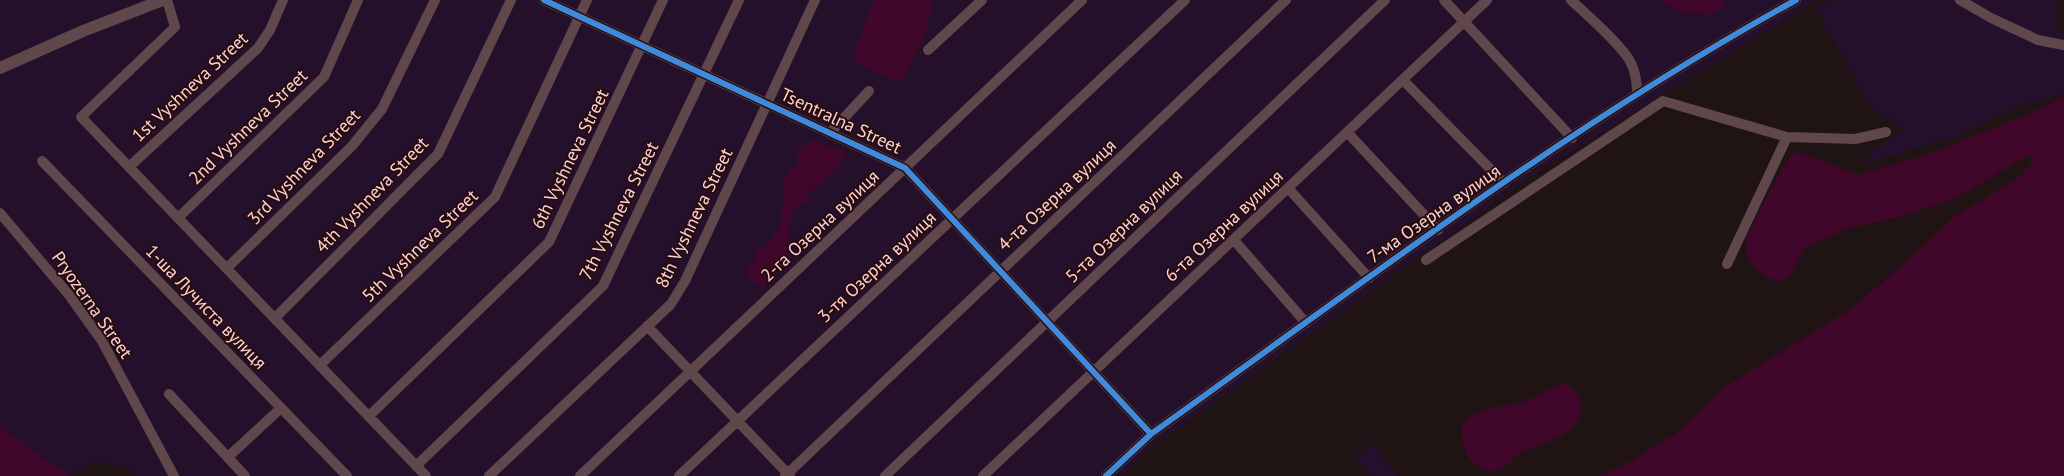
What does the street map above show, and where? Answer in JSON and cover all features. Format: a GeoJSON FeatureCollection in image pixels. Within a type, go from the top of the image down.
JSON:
{"type":"FeatureCollection","features":[{"type":"Feature","properties":{"kind":"street"},"geometry":{"type":"LineString","coordinates":[[0,68],[83,31],[163,0]]}},
{"type":"Feature","properties":{"kind":"street"},"geometry":{"type":"LineString","coordinates":[[167,0],[175,27],[81,117],[426,476]]}},
{"type":"Feature","properties":{"kind":"street","name":"1st Vyshneva Street"},"geometry":{"type":"LineString","coordinates":[[129,167],[258,48],[270,30],[283,0]]}},
{"type":"Feature","properties":{"kind":"street","name":"2nd Vyshneva Street"},"geometry":{"type":"LineString","coordinates":[[178,218],[324,77],[358,0]]}},
{"type":"Feature","properties":{"kind":"street","name":"3rd Vyshneva Street"},"geometry":{"type":"LineString","coordinates":[[226,268],[352,146],[382,109],[435,0]]}},
{"type":"Feature","properties":{"kind":"street","name":"4th Vyshneva Street"},"geometry":{"type":"LineString","coordinates":[[274,318],[438,154],[511,0]]}},
{"type":"Feature","properties":{"kind":"street","name":"Tsentralna Street"},"geometry":{"type":"LineString","coordinates":[[544,0],[905,168],[1151,434]]}},
{"type":"Feature","properties":{"kind":"street","name":"5th Vyshneva Street"},"geometry":{"type":"LineString","coordinates":[[320,365],[495,197],[587,0]]}},
{"type":"Feature","properties":{"kind":"street","name":"6th Vyshneva Street"},"geometry":{"type":"LineString","coordinates":[[369,416],[549,242],[663,0]]}},
{"type":"Feature","properties":{"kind":"street","name":"7th Vyshneva Street"},"geometry":{"type":"LineString","coordinates":[[416,466],[603,286],[739,0]]}},
{"type":"Feature","properties":{"kind":"street","name":"8th Vyshneva Street"},"geometry":{"type":"LineString","coordinates":[[489,476],[670,304],[685,280],[815,0]]}},
{"type":"Feature","properties":{"kind":"street"},"geometry":{"type":"LineString","coordinates":[[928,50],[982,0]]}},
{"type":"Feature","properties":{"kind":"street","name":"2-га Озерна вулиця"},"geometry":{"type":"LineString","coordinates":[[580,476],[1082,0]]}},
{"type":"Feature","properties":{"kind":"street","name":"3-тя Озерна вулиця"},"geometry":{"type":"LineString","coordinates":[[679,476],[1185,0]]}},
{"type":"Feature","properties":{"kind":"street","name":"4-та Озерна вулиця"},"geometry":{"type":"LineString","coordinates":[[788,475],[1286,0]]}},
{"type":"Feature","properties":{"kind":"street","name":"5-та Озерна вулиця"},"geometry":{"type":"LineString","coordinates":[[885,476],[1385,0]]}},
{"type":"Feature","properties":{"kind":"street"},"geometry":{"type":"LineString","coordinates":[[1444,0],[1572,138]]}},
{"type":"Feature","properties":{"kind":"street","name":"6-та Озерна вулиця"},"geometry":{"type":"LineString","coordinates":[[983,476],[1488,0]]}},
{"type":"Feature","properties":{"kind":"street"},"geometry":{"type":"LineString","coordinates":[[1571,0],[1612,40],[1631,62],[1637,80],[1637,94]]}},
{"type":"Feature","properties":{"kind":"street","name":"7-ма Озерна вулиця"},"geometry":{"type":"LineString","coordinates":[[1106,476],[1151,434],[1504,183],[1637,94],[1728,37],[1796,0]]}},
{"type":"Feature","properties":{"kind":"street"},"geometry":{"type":"LineString","coordinates":[[1960,0],[1991,18],[2038,40],[2064,45]]}},
{"type":"Feature","properties":{"kind":"street"},"geometry":{"type":"LineString","coordinates":[[1403,80],[1504,183]]}},
{"type":"Feature","properties":{"kind":"street"},"geometry":{"type":"LineString","coordinates":[[830,132],[869,91]]}},
{"type":"Feature","properties":{"kind":"street"},"geometry":{"type":"LineString","coordinates":[[1426,260],[1664,101],[1788,137],[1855,139],[1886,132]]}},
{"type":"Feature","properties":{"kind":"street"},"geometry":{"type":"LineString","coordinates":[[1347,132],[1438,230]]}},
{"type":"Feature","properties":{"kind":"street"},"geometry":{"type":"LineString","coordinates":[[1727,264],[1788,137]]}},
{"type":"Feature","properties":{"kind":"street","name":"1-ша Лучиста вулиця"},"geometry":{"type":"LineString","coordinates":[[42,161],[347,476]]}},
{"type":"Feature","properties":{"kind":"street"},"geometry":{"type":"LineString","coordinates":[[1288,188],[1369,278]]}},
{"type":"Feature","properties":{"kind":"street","name":"Pryozerna Street"},"geometry":{"type":"LineString","coordinates":[[0,213],[69,295],[102,341],[174,476]]}},
{"type":"Feature","properties":{"kind":"street"},"geometry":{"type":"LineString","coordinates":[[1234,240],[1306,323]]}},
{"type":"Feature","properties":{"kind":"street"},"geometry":{"type":"LineString","coordinates":[[647,326],[788,475]]}},
{"type":"Feature","properties":{"kind":"street"},"geometry":{"type":"LineString","coordinates":[[169,394],[245,476]]}},
{"type":"Feature","properties":{"kind":"street"},"geometry":{"type":"LineString","coordinates":[[228,457],[281,408]]}},
{"type":"Feature","properties":{"kind":"shaded area"},"geometry":{"type":"Polygon","coordinates":[[[0,0],[1818,0],[1541,170],[1150,448],[1121,476],[136,476],[131,467],[127,470],[99,461],[70,476],[0,427],[0,0]]]}},
{"type":"Feature","properties":{"kind":"shaded area"},"geometry":{"type":"Polygon","coordinates":[[[873,0],[933,0],[926,31],[904,77],[895,81],[856,63],[854,52],[873,0]]]}},
{"type":"Feature","properties":{"kind":"shaded area"},"geometry":{"type":"Polygon","coordinates":[[[1664,0],[1724,0],[1724,7],[1709,15],[1679,12],[1665,3],[1664,0]]]}},
{"type":"Feature","properties":{"kind":"shaded area"},"geometry":{"type":"Polygon","coordinates":[[[1833,0],[2056,0],[2057,29],[2064,31],[2064,92],[2043,102],[2023,103],[1955,137],[1865,164],[1871,151],[1905,129],[1871,107],[1815,8],[1833,0]]]}},
{"type":"Feature","properties":{"kind":"shaded area"},"geometry":{"type":"Polygon","coordinates":[[[2064,96],[2064,476],[1598,476],[1620,467],[1676,434],[1725,387],[1849,310],[1904,264],[1954,216],[2016,180],[2035,160],[2029,155],[1954,199],[1899,217],[1848,228],[1805,248],[1791,275],[1778,282],[1755,269],[1748,259],[1745,244],[1757,216],[1790,155],[1799,152],[1858,175],[1934,152],[2029,114],[2064,96]]]}},
{"type":"Feature","properties":{"kind":"shaded area"},"geometry":{"type":"Polygon","coordinates":[[[812,140],[848,153],[839,162],[840,166],[808,194],[809,203],[803,204],[792,213],[792,225],[786,231],[791,240],[786,247],[789,264],[783,272],[776,272],[763,288],[752,282],[746,271],[753,264],[756,249],[765,247],[780,227],[783,205],[783,178],[799,162],[797,150],[812,140]]]}},
{"type":"Feature","properties":{"kind":"shaded area"},"geometry":{"type":"Polygon","coordinates":[[[1564,383],[1576,392],[1581,402],[1580,416],[1568,431],[1550,441],[1522,452],[1499,470],[1485,470],[1471,461],[1463,443],[1462,431],[1465,422],[1471,416],[1489,409],[1525,401],[1564,383]]]}},
{"type":"Feature","properties":{"kind":"shaded area"},"geometry":{"type":"Polygon","coordinates":[[[0,427],[70,476],[0,476],[0,427]]]}},
{"type":"Feature","properties":{"kind":"shaded area"},"geometry":{"type":"Polygon","coordinates":[[[1373,443],[1397,476],[1369,476],[1355,457],[1373,443]]]}},
{"type":"Feature","properties":{"kind":"cycle path"},"geometry":{"type":"LineString","coordinates":[[544,0],[905,168],[1151,434]]}},
{"type":"Feature","properties":{"kind":"cycle path"},"geometry":{"type":"LineString","coordinates":[[1106,476],[1151,434],[1467,208],[1629,99],[1712,48],[1796,0]]}}]}
